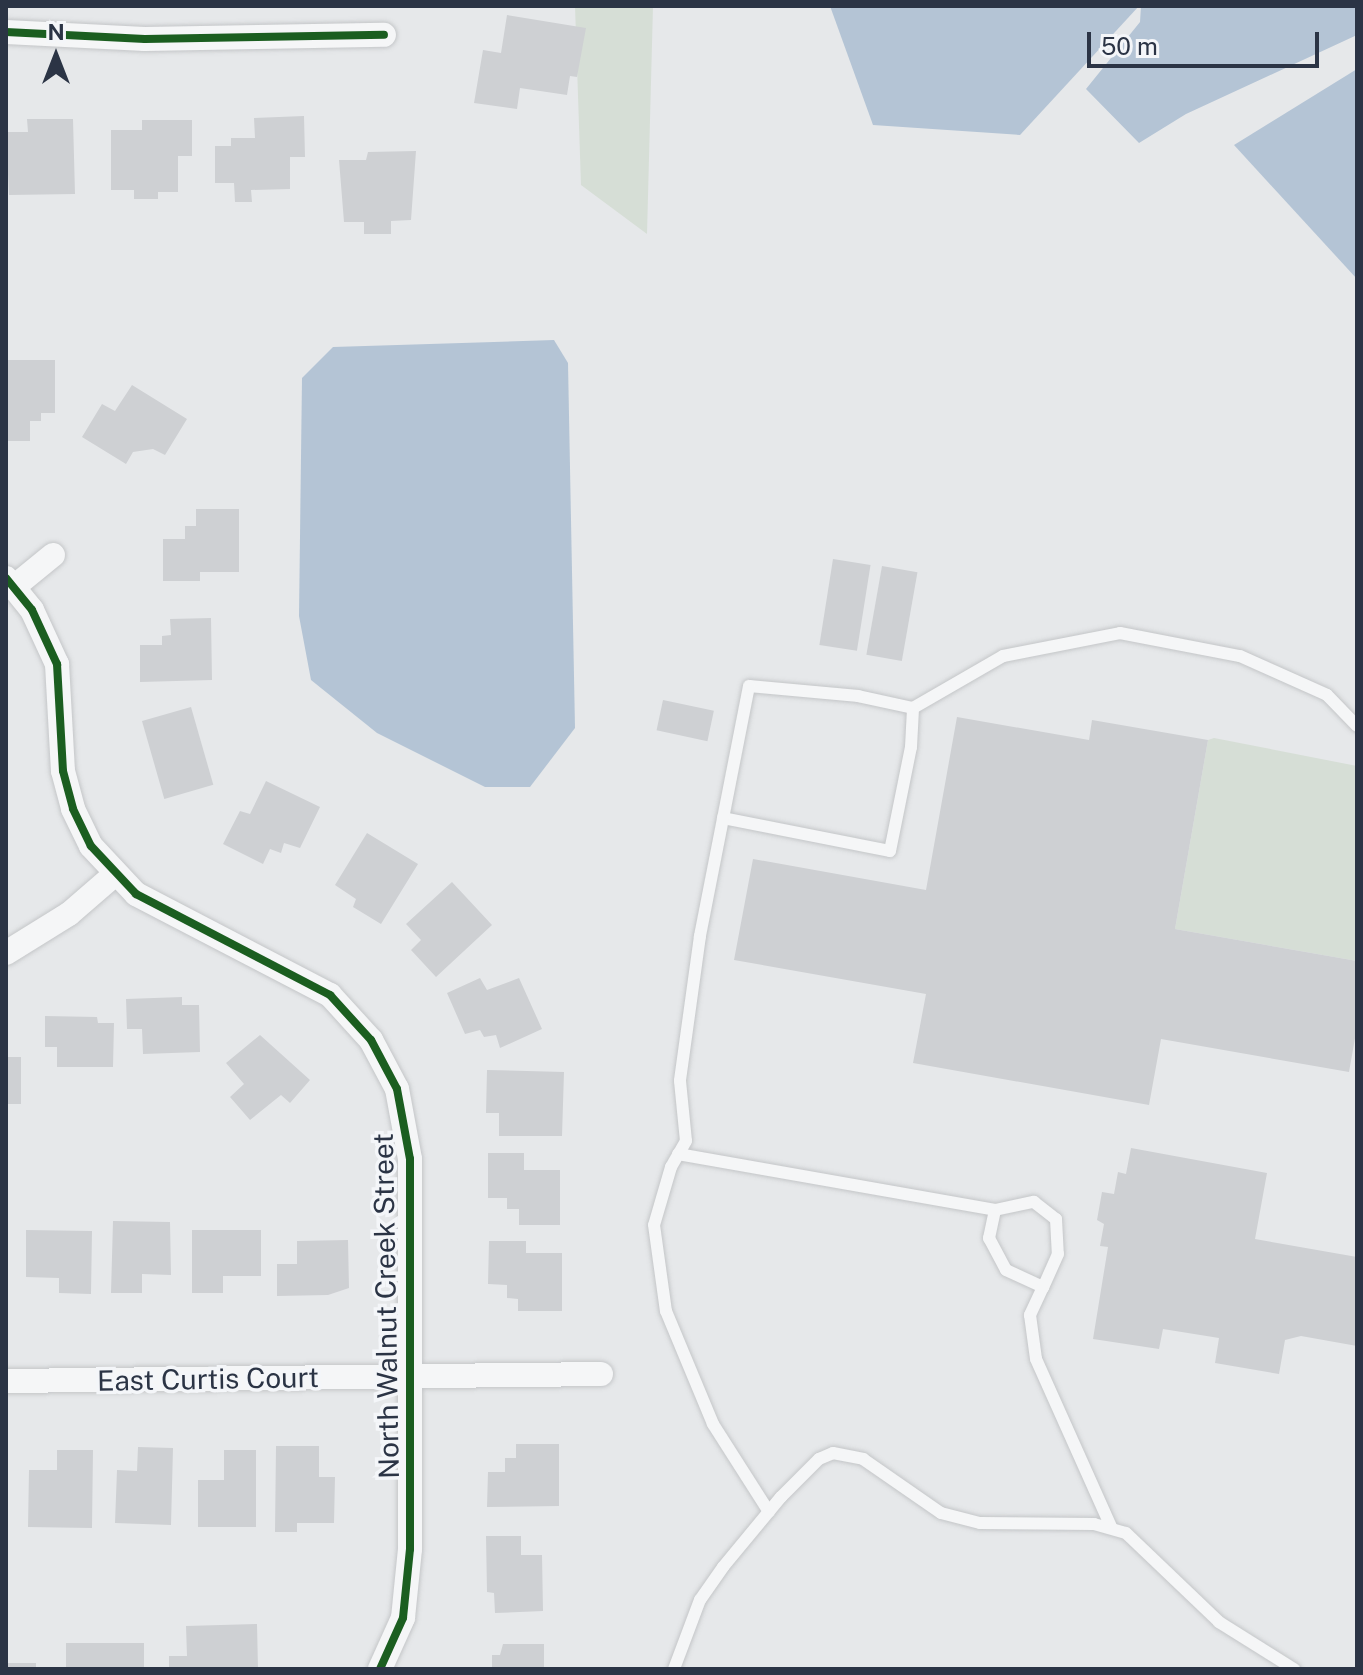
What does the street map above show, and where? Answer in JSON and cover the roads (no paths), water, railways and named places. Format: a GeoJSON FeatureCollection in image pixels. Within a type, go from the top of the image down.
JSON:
{"type":"FeatureCollection","features":[{"type":"Feature","properties":{"kind":"street"},"geometry":{"type":"LineString","coordinates":[[6,32],[145,39],[384,35]]}},
{"type":"Feature","properties":{"kind":"street"},"geometry":{"type":"LineString","coordinates":[[10,582],[53,555]]}},
{"type":"Feature","properties":{"kind":"street","name":"North Walnut Creek Street"},"geometry":{"type":"LineString","coordinates":[[10,582],[32,610],[57,664],[63,771],[73,809],[114,875],[149,902],[330,995],[382,1057],[397,1089],[410,1159],[408,1594],[395,1642],[380,1669]]}},
{"type":"Feature","properties":{"kind":"street"},"geometry":{"type":"LineString","coordinates":[[6,953],[69,914],[114,875]]}},
{"type":"Feature","properties":{"kind":"street","name":"East Curtis Court"},"geometry":{"type":"LineString","coordinates":[[6,1381],[601,1374]]}},
{"type":"Feature","properties":{"kind":"lane"},"geometry":{"type":"LineString","coordinates":[[769,1512],[713,1424],[666,1311],[654,1225],[678,1154],[686,1141],[680,1081],[723,818],[749,686],[858,696],[913,708],[1003,656],[1120,633],[1240,656],[1327,695],[1357,726]]}},
{"type":"Feature","properties":{"kind":"lane"},"geometry":{"type":"LineString","coordinates":[[723,818],[890,851],[911,747],[913,708]]}},
{"type":"Feature","properties":{"kind":"lane"},"geometry":{"type":"LineString","coordinates":[[678,1154],[995,1210],[1034,1202],[1056,1219],[1058,1254],[1030,1315],[1036,1359],[1111,1527],[1149,1553],[1219,1622],[1294,1669]]}},
{"type":"Feature","properties":{"kind":"lane"},"geometry":{"type":"LineString","coordinates":[[995,1210],[989,1238],[1006,1270],[1043,1287]]}},
{"type":"Feature","properties":{"kind":"lane"},"geometry":{"type":"LineString","coordinates":[[674,1669],[700,1600],[769,1512],[819,1459],[845,1453],[863,1459],[941,1513],[980,1523],[1111,1527]]}},
{"type":"Feature","properties":{"kind":"water"},"geometry":{"type":"Polygon","coordinates":[[[830,6],[1139,6],[1020,135],[873,125],[830,6]]]}},
{"type":"Feature","properties":{"kind":"water"},"geometry":{"type":"Polygon","coordinates":[[[1141,6],[1357,6],[1357,35],[1186,114],[1139,143],[1086,89],[1140,22],[1141,6]]]}},
{"type":"Feature","properties":{"kind":"water"},"geometry":{"type":"Polygon","coordinates":[[[1357,69],[1357,279],[1234,145],[1357,69]]]}},
{"type":"Feature","properties":{"kind":"water"},"geometry":{"type":"Polygon","coordinates":[[[554,340],[568,363],[575,728],[530,787],[485,787],[377,733],[311,680],[299,616],[302,378],[333,347],[554,340]]]}}]}
